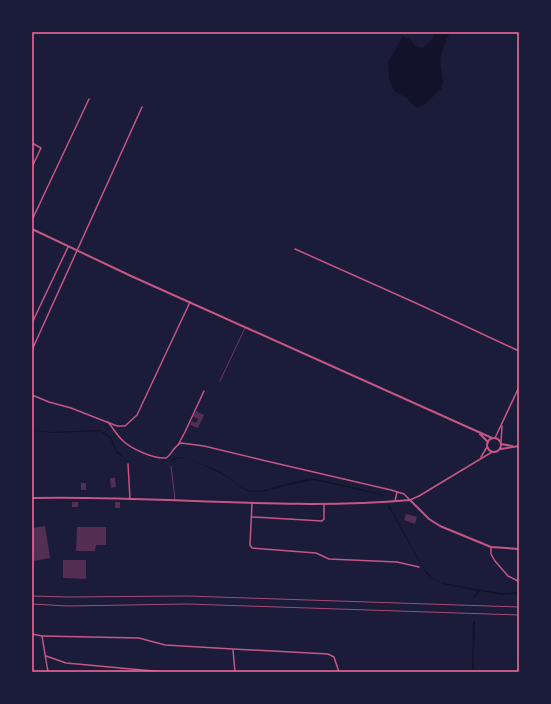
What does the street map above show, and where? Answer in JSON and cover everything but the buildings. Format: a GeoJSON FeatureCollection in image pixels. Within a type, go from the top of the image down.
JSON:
{"type":"FeatureCollection","features":[{"type":"Feature","properties":{"kind":"street"},"geometry":{"type":"LineString","coordinates":[[32,220],[89,99]]}},
{"type":"Feature","properties":{"kind":"street"},"geometry":{"type":"LineString","coordinates":[[32,350],[142,107]]}},
{"type":"Feature","properties":{"kind":"street"},"geometry":{"type":"LineString","coordinates":[[32,143],[41,148],[32,167]]}},
{"type":"Feature","properties":{"kind":"street"},"geometry":{"type":"LineString","coordinates":[[32,229],[190,302],[494,438],[501,443],[519,446]]}},
{"type":"Feature","properties":{"kind":"street"},"geometry":{"type":"LineString","coordinates":[[32,323],[68,246]]}},
{"type":"Feature","properties":{"kind":"street"},"geometry":{"type":"LineString","coordinates":[[295,249],[418,304],[519,352]]}},
{"type":"Feature","properties":{"kind":"street"},"geometry":{"type":"LineString","coordinates":[[32,395],[124,427],[137,415],[190,302]]}},
{"type":"Feature","properties":{"kind":"street"},"geometry":{"type":"LineString","coordinates":[[479,459],[487,447],[488,442],[494,438],[503,423],[519,387]]}},
{"type":"Feature","properties":{"kind":"street"},"geometry":{"type":"LineString","coordinates":[[108,422],[121,439],[127,444],[153,457],[166,458],[178,445],[204,391]]}},
{"type":"Feature","properties":{"kind":"street"},"geometry":{"type":"LineString","coordinates":[[500,450],[503,423]]}},
{"type":"Feature","properties":{"kind":"street"},"geometry":{"type":"LineString","coordinates":[[480,433],[488,442]]}},
{"type":"Feature","properties":{"kind":"street"},"geometry":{"type":"LineString","coordinates":[[178,445],[181,443],[204,446],[405,494],[429,519],[436,524],[465,537],[491,546],[519,549]]}},
{"type":"Feature","properties":{"kind":"street"},"geometry":{"type":"LineString","coordinates":[[32,498],[324,504],[410,500],[492,452],[497,452],[515,446]]}},
{"type":"Feature","properties":{"kind":"street"},"geometry":{"type":"LineString","coordinates":[[487,447],[492,452]]}},
{"type":"Feature","properties":{"kind":"street"},"geometry":{"type":"LineString","coordinates":[[128,464],[130,499]]}},
{"type":"Feature","properties":{"kind":"street"},"geometry":{"type":"LineString","coordinates":[[394,501],[397,492]]}},
{"type":"Feature","properties":{"kind":"street"},"geometry":{"type":"LineString","coordinates":[[252,503],[250,545],[252,548],[311,552],[334,559],[397,562],[419,567]]}},
{"type":"Feature","properties":{"kind":"street"},"geometry":{"type":"LineString","coordinates":[[252,517],[322,522],[324,519],[324,504]]}},
{"type":"Feature","properties":{"kind":"street"},"geometry":{"type":"LineString","coordinates":[[491,546],[491,554],[497,563],[509,578],[518,581]]}},
{"type":"Feature","properties":{"kind":"street"},"geometry":{"type":"LineString","coordinates":[[32,634],[42,636],[138,638],[165,645],[233,650],[328,654],[334,657],[339,672]]}},
{"type":"Feature","properties":{"kind":"street"},"geometry":{"type":"LineString","coordinates":[[42,636],[48,672]]}},
{"type":"Feature","properties":{"kind":"street"},"geometry":{"type":"LineString","coordinates":[[233,650],[235,672]]}},
{"type":"Feature","properties":{"kind":"street"},"geometry":{"type":"LineString","coordinates":[[46,656],[66,663],[164,672]]}},
{"type":"Feature","properties":{"kind":"lane"},"geometry":{"type":"LineString","coordinates":[[220,381],[246,327]]}},
{"type":"Feature","properties":{"kind":"lane"},"geometry":{"type":"LineString","coordinates":[[171,466],[175,500]]}},
{"type":"Feature","properties":{"kind":"shaded area"},"geometry":{"type":"Polygon","coordinates":[[[435,32],[450,32],[443,48],[440,60],[443,83],[441,89],[424,105],[418,107],[414,106],[407,98],[397,93],[393,89],[389,79],[388,62],[402,36],[411,40],[415,46],[422,48],[431,41],[435,32]]]}},
{"type":"Feature","properties":{"kind":"shaded area"},"geometry":{"type":"Polygon","coordinates":[[[32,430],[52,432],[100,430],[111,437],[117,451],[127,461],[117,453],[110,438],[100,431],[52,433],[32,430]]]}},
{"type":"Feature","properties":{"kind":"shaded area"},"geometry":{"type":"Polygon","coordinates":[[[187,459],[199,463],[216,470],[245,489],[253,491],[270,490],[251,492],[240,487],[223,475],[187,459]]]}},
{"type":"Feature","properties":{"kind":"shaded area"},"geometry":{"type":"Polygon","coordinates":[[[311,478],[378,493],[385,498],[377,494],[314,480],[280,487],[277,489],[270,488],[311,478]]]}},
{"type":"Feature","properties":{"kind":"shaded area"},"geometry":{"type":"Polygon","coordinates":[[[389,505],[423,567],[431,577],[440,582],[454,585],[501,593],[519,592],[519,594],[501,595],[480,591],[475,598],[473,598],[478,591],[443,584],[427,575],[388,506],[389,505]]]}},
{"type":"Feature","properties":{"kind":"shaded area"},"geometry":{"type":"Polygon","coordinates":[[[473,621],[475,622],[472,672],[473,621]]]}},
{"type":"Feature","properties":{"kind":"railway"},"geometry":{"type":"LineString","coordinates":[[32,596],[187,596],[519,607]]}},
{"type":"Feature","properties":{"kind":"railway"},"geometry":{"type":"LineString","coordinates":[[32,604],[68,606],[187,604],[519,615]]}}]}
